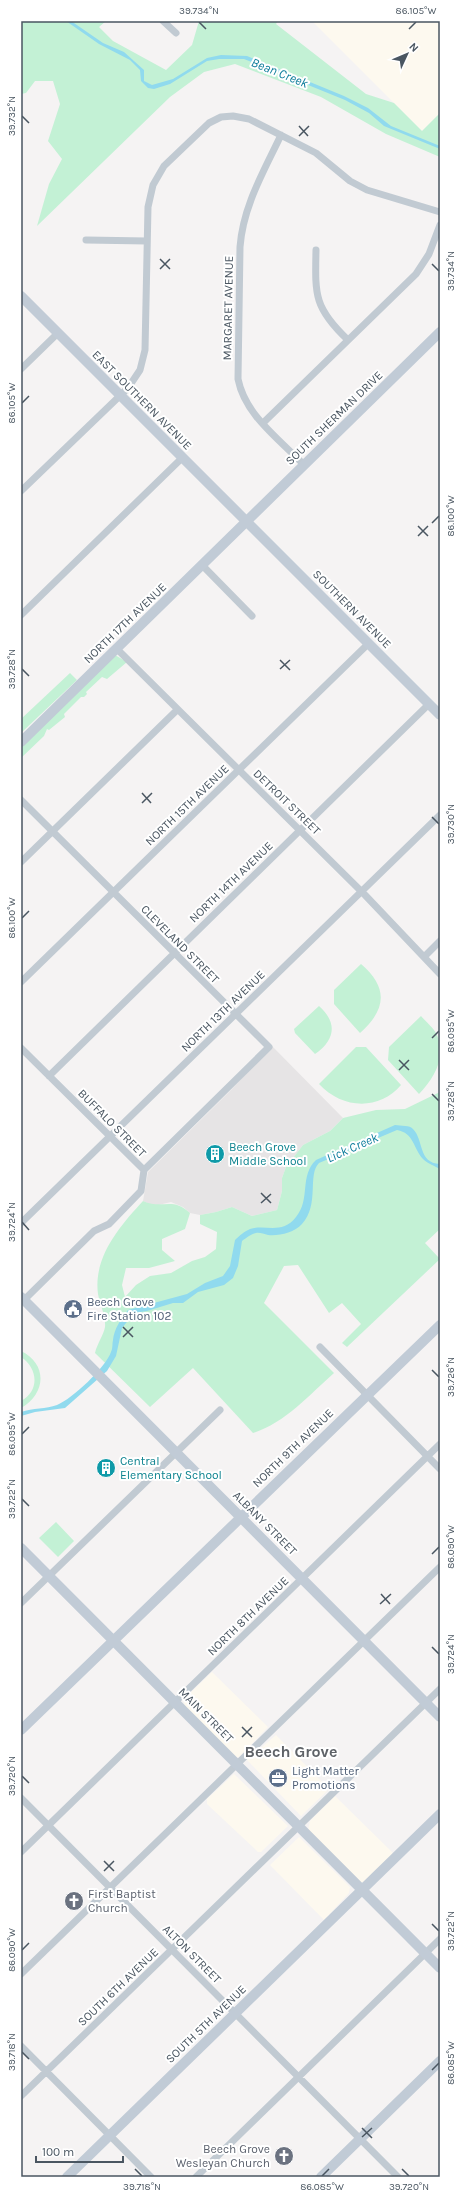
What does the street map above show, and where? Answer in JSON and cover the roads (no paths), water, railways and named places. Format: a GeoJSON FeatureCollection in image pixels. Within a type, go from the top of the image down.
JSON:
{"type":"FeatureCollection","features":[{"type":"Feature","properties":{"kind":"street"},"geometry":{"type":"LineString","coordinates":[[163,21],[176,33]]}},
{"type":"Feature","properties":{"kind":"street"},"geometry":{"type":"LineString","coordinates":[[21,491],[120,395],[138,375],[145,355],[148,201],[158,175],[168,162],[207,125],[216,119],[228,116],[243,117],[316,153],[350,181],[367,190],[440,212]]}},
{"type":"Feature","properties":{"kind":"street","name":"MARGARET AVENUE"},"geometry":{"type":"LineString","coordinates":[[281,135],[247,208],[240,242],[238,379],[246,402],[263,423],[304,465]]}},
{"type":"Feature","properties":{"kind":"street"},"geometry":{"type":"LineString","coordinates":[[263,423],[419,270],[432,249],[440,225]]}},
{"type":"Feature","properties":{"kind":"street"},"geometry":{"type":"LineString","coordinates":[[86,240],[147,241]]}},
{"type":"Feature","properties":{"kind":"street"},"geometry":{"type":"LineString","coordinates":[[316,250],[316,286],[320,306],[330,322],[348,340]]}},
{"type":"Feature","properties":{"kind":"street","name":"EAST SOUTHERN AVENUE"},"geometry":{"type":"LineString","coordinates":[[21,296],[246,522]]}},
{"type":"Feature","properties":{"kind":"street","name":"SOUTH SHERMAN DRIVE"},"geometry":{"type":"LineString","coordinates":[[246,522],[440,332]]}},
{"type":"Feature","properties":{"kind":"street"},"geometry":{"type":"LineString","coordinates":[[21,369],[58,333]]}},
{"type":"Feature","properties":{"kind":"street"},"geometry":{"type":"LineString","coordinates":[[21,615],[182,458]]}},
{"type":"Feature","properties":{"kind":"street","name":"NORTH 17TH AVENUE"},"geometry":{"type":"LineString","coordinates":[[21,742],[246,522]]}},
{"type":"Feature","properties":{"kind":"street","name":"SOUTHERN AVENUE"},"geometry":{"type":"LineString","coordinates":[[246,522],[440,715]]}},
{"type":"Feature","properties":{"kind":"street"},"geometry":{"type":"LineString","coordinates":[[202,565],[252,616]]}},
{"type":"Feature","properties":{"kind":"street","name":"NORTH 15TH AVENUE"},"geometry":{"type":"LineString","coordinates":[[21,982],[368,644]]}},
{"type":"Feature","properties":{"kind":"street","name":"DETROIT STREET"},"geometry":{"type":"LineString","coordinates":[[117,649],[361,891],[440,974]]}},
{"type":"Feature","properties":{"kind":"street","name":"NORTH 14TH AVENUE"},"geometry":{"type":"LineString","coordinates":[[49,1076],[429,704]]}},
{"type":"Feature","properties":{"kind":"street"},"geometry":{"type":"LineString","coordinates":[[21,862],[177,710]]}},
{"type":"Feature","properties":{"kind":"street","name":"CLEVELAND STREET"},"geometry":{"type":"LineString","coordinates":[[21,800],[269,1047],[144,1170]]}},
{"type":"Feature","properties":{"kind":"street","name":"NORTH 13TH AVENUE"},"geometry":{"type":"LineString","coordinates":[[21,1223],[440,815]]}},
{"type":"Feature","properties":{"kind":"street"},"geometry":{"type":"LineString","coordinates":[[424,957],[440,941]]}},
{"type":"Feature","properties":{"kind":"street","name":"BUFFALO STREET"},"geometry":{"type":"LineString","coordinates":[[21,1048],[144,1170],[142,1191],[109,1224],[94,1231],[23,1298]]}},
{"type":"Feature","properties":{"kind":"street","name":"ALBANY STREET"},"geometry":{"type":"LineString","coordinates":[[23,1298],[440,1717]]}},
{"type":"Feature","properties":{"kind":"street","name":"NORTH 9TH AVENUE"},"geometry":{"type":"LineString","coordinates":[[21,1730],[240,1516],[440,1325]]}},
{"type":"Feature","properties":{"kind":"street"},"geometry":{"type":"LineString","coordinates":[[320,1347],[440,1469]]}},
{"type":"Feature","properties":{"kind":"street"},"geometry":{"type":"LineString","coordinates":[[21,1603],[220,1410]]}},
{"type":"Feature","properties":{"kind":"street","name":"NORTH 8TH AVENUE"},"geometry":{"type":"LineString","coordinates":[[21,1852],[440,1444]]}},
{"type":"Feature","properties":{"kind":"street","name":"MAIN STREET"},"geometry":{"type":"LineString","coordinates":[[21,1548],[440,1968]]}},
{"type":"Feature","properties":{"kind":"street"},"geometry":{"type":"LineString","coordinates":[[21,1974],[440,1567]]}},
{"type":"Feature","properties":{"kind":"street","name":"SOUTH 6TH AVENUE"},"geometry":{"type":"LineString","coordinates":[[21,2096],[440,1689]]}},
{"type":"Feature","properties":{"kind":"street","name":"ALTON STREET"},"geometry":{"type":"LineString","coordinates":[[21,1798],[398,2177]]}},
{"type":"Feature","properties":{"kind":"street","name":"SOUTH 5TH AVENUE"},"geometry":{"type":"LineString","coordinates":[[67,2177],[440,1814]]}},
{"type":"Feature","properties":{"kind":"street"},"geometry":{"type":"LineString","coordinates":[[196,2177],[440,1939]]}},
{"type":"Feature","properties":{"kind":"street"},"geometry":{"type":"LineString","coordinates":[[21,2046],[151,2177]]}},
{"type":"Feature","properties":{"kind":"street"},"geometry":{"type":"LineString","coordinates":[[321,2177],[440,2061]]}},
{"type":"Feature","properties":{"kind":"water","name":"Bean Creek"},"geometry":{"type":"Polygon","coordinates":[[[66,21],[71,21],[103,43],[124,52],[144,70],[144,81],[152,85],[173,79],[207,58],[221,55],[247,56],[344,96],[368,108],[391,126],[440,146],[440,149],[384,126],[369,113],[345,100],[244,59],[219,59],[207,61],[170,84],[154,89],[148,88],[141,81],[140,70],[130,60],[99,44],[66,21]]]}},
{"type":"Feature","properties":{"kind":"water","name":"Lick Creek"},"geometry":{"type":"Polygon","coordinates":[[[395,1125],[408,1126],[412,1128],[419,1139],[422,1150],[428,1160],[433,1163],[440,1164],[440,1169],[429,1164],[423,1159],[407,1134],[397,1130],[319,1163],[314,1175],[311,1208],[299,1227],[291,1232],[277,1235],[256,1233],[250,1235],[242,1241],[238,1266],[233,1278],[224,1285],[198,1292],[183,1303],[173,1303],[147,1311],[134,1313],[122,1328],[116,1356],[107,1371],[65,1408],[35,1412],[21,1416],[21,1412],[57,1405],[63,1402],[88,1382],[103,1366],[108,1358],[112,1350],[116,1328],[128,1310],[187,1294],[205,1283],[223,1276],[230,1266],[235,1240],[242,1234],[250,1229],[280,1227],[291,1222],[296,1217],[303,1203],[308,1173],[316,1160],[395,1125]]]}},
{"type":"Feature","properties":{"kind":"place","name":"Beech Grove Middle School"},"geometry":{"type":"Point","coordinates":[215,1154]}},
{"type":"Feature","properties":{"kind":"place","name":"Beech Grove Fire Station 102"},"geometry":{"type":"Point","coordinates":[73,1309]}},
{"type":"Feature","properties":{"kind":"place","name":"Central Elementary School"},"geometry":{"type":"Point","coordinates":[106,1468]}},
{"type":"Feature","properties":{"kind":"place","name":"Light Matter Promotions"},"geometry":{"type":"Point","coordinates":[278,1778]}},
{"type":"Feature","properties":{"kind":"place","name":"First Baptist Church"},"geometry":{"type":"Point","coordinates":[74,1901]}},
{"type":"Feature","properties":{"kind":"place","name":"Beech Grove Wesleyan Church"},"geometry":{"type":"Point","coordinates":[284,2156]}},
{"type":"Feature","properties":{"kind":"district","name":"Beech Grove"},"geometry":{"type":"Point","coordinates":[291,1751]}}]}
